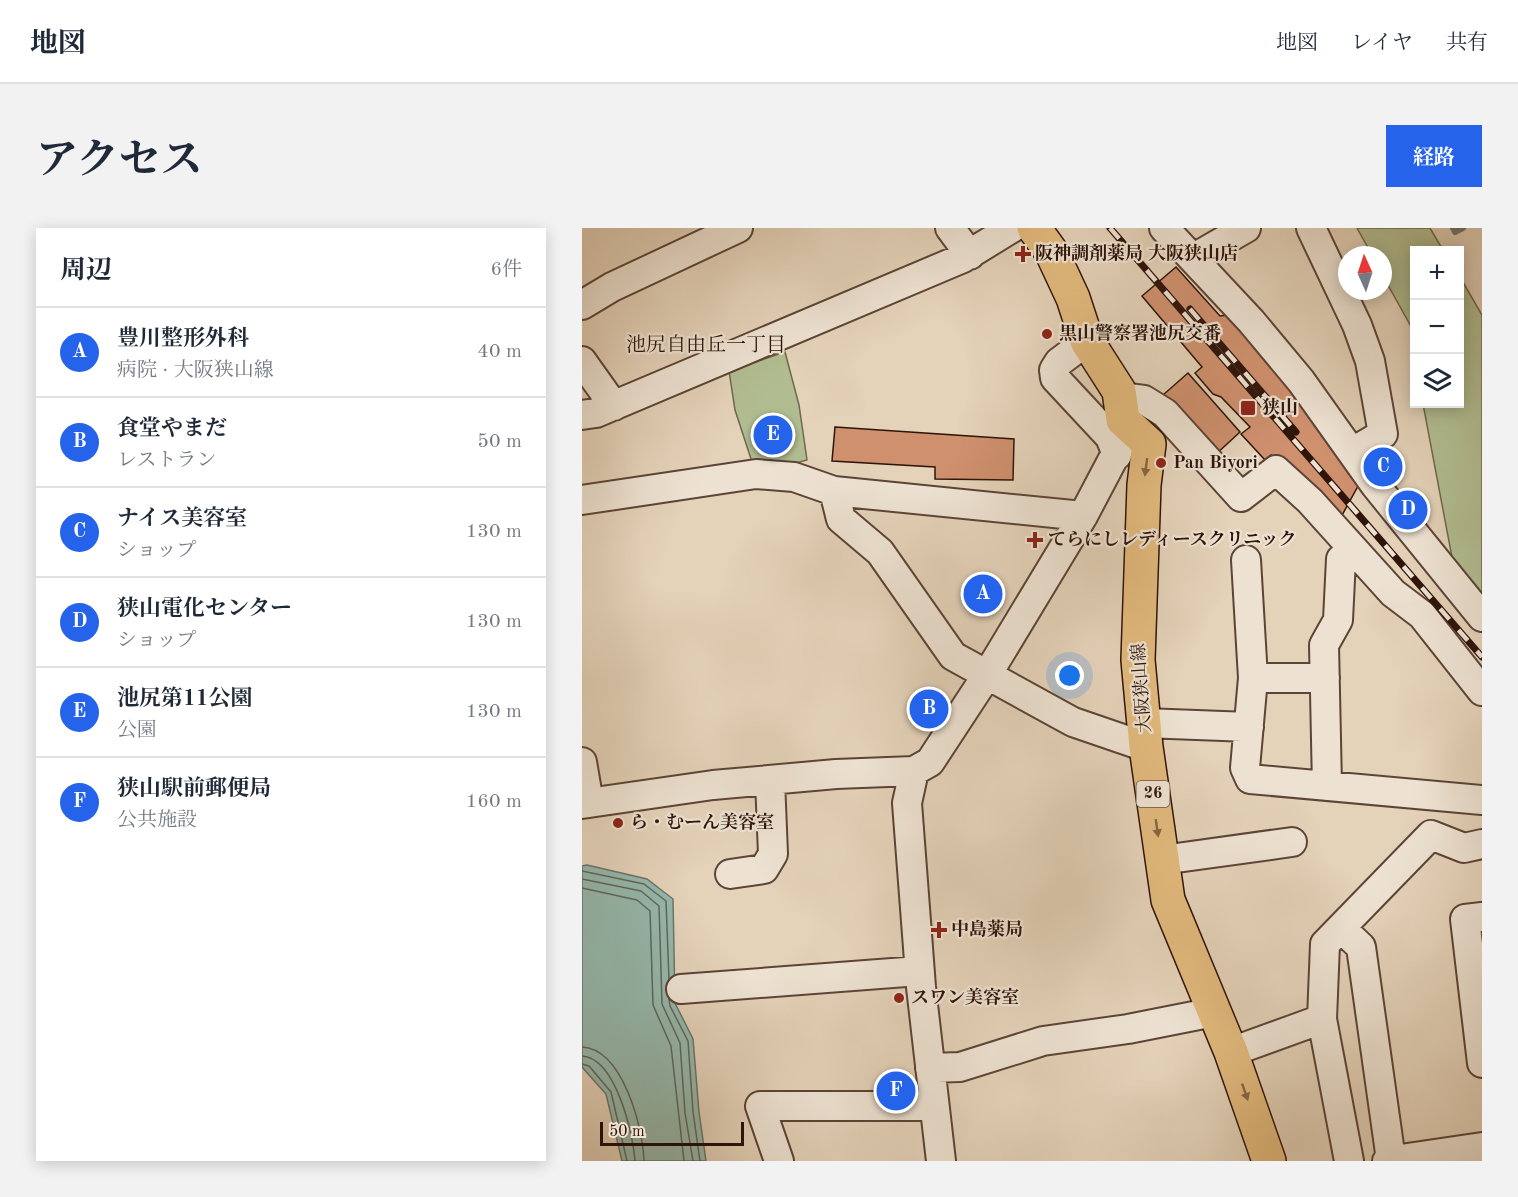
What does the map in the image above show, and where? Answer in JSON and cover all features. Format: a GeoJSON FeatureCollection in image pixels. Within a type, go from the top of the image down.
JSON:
{"type":"FeatureCollection","features":[{"type":"Feature","properties":{"kind":"main road","name":"大阪狭山線"},"geometry":{"type":"LineString","coordinates":[[1034,228],[1052,253],[1073,298],[1087,341],[1122,409],[1149,444],[1144,485],[1138,660],[1145,735],[1168,900],[1231,1052],[1269,1161]]}},
{"type":"Feature","properties":{"kind":"street"},"geometry":{"type":"LineString","coordinates":[[582,305],[612,287],[738,228]]}},
{"type":"Feature","properties":{"kind":"street"},"geometry":{"type":"LineString","coordinates":[[950,228],[969,255]]}},
{"type":"Feature","properties":{"kind":"street"},"geometry":{"type":"LineString","coordinates":[[582,415],[614,406],[969,255],[1012,228]]}},
{"type":"Feature","properties":{"kind":"street"},"geometry":{"type":"LineString","coordinates":[[1164,228],[1194,258],[1301,381],[1392,507],[1482,617]]}},
{"type":"Feature","properties":{"kind":"street"},"geometry":{"type":"LineString","coordinates":[[1194,258],[1246,228]]}},
{"type":"Feature","properties":{"kind":"street"},"geometry":{"type":"LineString","coordinates":[[1311,228],[1357,325],[1374,380],[1383,434],[1352,452]]}},
{"type":"Feature","properties":{"kind":"street"},"geometry":{"type":"LineString","coordinates":[[1087,341],[1059,362],[1054,370],[1055,378],[1110,437],[1117,455]]}},
{"type":"Feature","properties":{"kind":"street"},"geometry":{"type":"LineString","coordinates":[[582,361],[614,406]]}},
{"type":"Feature","properties":{"kind":"street"},"geometry":{"type":"LineString","coordinates":[[582,762],[586,803],[770,780],[836,774],[914,771],[930,762],[987,675],[1117,455],[1123,440],[1122,409],[1144,400],[1165,413],[1241,497],[1276,470],[1310,501],[1392,593],[1422,615],[1478,677]]}},
{"type":"Feature","properties":{"kind":"street"},"geometry":{"type":"LineString","coordinates":[[582,500],[756,474],[794,477],[834,491],[1083,516]]}},
{"type":"Feature","properties":{"kind":"street"},"geometry":{"type":"LineString","coordinates":[[834,491],[841,519],[880,552],[953,656],[1073,722],[1145,735],[1249,727]]}},
{"type":"Feature","properties":{"kind":"street"},"geometry":{"type":"LineString","coordinates":[[1327,786],[1324,645],[1338,620],[1341,559]]}},
{"type":"Feature","properties":{"kind":"street"},"geometry":{"type":"LineString","coordinates":[[1246,560],[1253,678],[1245,768],[1250,779],[1482,800]]}},
{"type":"Feature","properties":{"kind":"street"},"geometry":{"type":"LineString","coordinates":[[1253,678],[1325,678]]}},
{"type":"Feature","properties":{"kind":"street"},"geometry":{"type":"LineString","coordinates":[[914,771],[907,803],[920,971],[941,1161]]}},
{"type":"Feature","properties":{"kind":"street"},"geometry":{"type":"LineString","coordinates":[[730,874],[764,869],[773,854],[770,780]]}},
{"type":"Feature","properties":{"kind":"street"},"geometry":{"type":"LineString","coordinates":[[1349,1161],[1322,1019],[1325,944],[1431,835],[1464,848],[1482,844]]}},
{"type":"Feature","properties":{"kind":"street"},"geometry":{"type":"LineString","coordinates":[[1162,860],[1293,842]]}},
{"type":"Feature","properties":{"kind":"street"},"geometry":{"type":"LineString","coordinates":[[1482,917],[1465,919],[1482,1064]]}},
{"type":"Feature","properties":{"kind":"street"},"geometry":{"type":"LineString","coordinates":[[1341,928],[1361,947],[1389,1160],[1482,1147]]}},
{"type":"Feature","properties":{"kind":"street"},"geometry":{"type":"LineString","coordinates":[[681,988],[920,971]]}},
{"type":"Feature","properties":{"kind":"street"},"geometry":{"type":"LineString","coordinates":[[930,1068],[960,1066],[1043,1041],[1128,1029],[1214,1012]]}},
{"type":"Feature","properties":{"kind":"street"},"geometry":{"type":"LineString","coordinates":[[1231,1052],[1322,1019]]}},
{"type":"Feature","properties":{"kind":"street"},"geometry":{"type":"LineString","coordinates":[[779,1161],[760,1106],[934,1106]]}},
{"type":"Feature","properties":{"kind":"green space"},"geometry":{"type":"Polygon","coordinates":[[[1357,228],[1430,228],[1441,246],[1410,246],[1410,325],[1392,292],[1392,246],[1367,246],[1357,228]]]}},
{"type":"Feature","properties":{"kind":"green space"},"geometry":{"type":"Polygon","coordinates":[[[1464,284],[1482,315],[1482,617],[1458,589],[1424,408],[1464,408],[1464,284]]]}},
{"type":"Feature","properties":{"kind":"green space"},"geometry":{"type":"Polygon","coordinates":[[[785,352],[799,405],[807,460],[756,474],[735,410],[729,371],[785,352]]]}},
{"type":"Feature","properties":{"kind":"water"},"geometry":{"type":"Polygon","coordinates":[[[587,865],[647,879],[673,899],[675,1003],[693,1039],[706,1161],[622,1161],[606,1094],[582,1067],[582,866],[587,865]]]}},
{"type":"Feature","properties":{"kind":"building"},"geometry":{"type":"Polygon","coordinates":[[[1176,267],[1220,316],[1227,315],[1327,430],[1363,484],[1357,488],[1341,517],[1291,477],[1271,455],[1265,460],[1241,434],[1250,427],[1221,397],[1213,394],[1195,373],[1202,367],[1142,296],[1176,267]]]}},
{"type":"Feature","properties":{"kind":"building"},"geometry":{"type":"Polygon","coordinates":[[[1188,373],[1240,432],[1214,456],[1163,395],[1188,373]]]}},
{"type":"Feature","properties":{"kind":"building"},"geometry":{"type":"Polygon","coordinates":[[[835,427],[1014,439],[1013,480],[935,479],[935,467],[832,461],[835,427]]]}},
{"type":"Feature","properties":{"kind":"waterway"},"geometry":{"type":"LineString","coordinates":[[1453,228],[1455,232],[1463,228]]}},
{"type":"Feature","properties":{"kind":"railway"},"geometry":{"type":"LineString","coordinates":[[1110,228],[1482,657]]}},
{"type":"Feature","properties":{"kind":"railway"},"geometry":{"type":"LineString","coordinates":[[1190,309],[1296,432]]}},
{"type":"Feature","properties":{"kind":"place","name":"阪神調剤薬局 大阪狭山店"},"geometry":{"type":"Point","coordinates":[1023,254]}},
{"type":"Feature","properties":{"kind":"place","name":"黒山警察署池尻交番"},"geometry":{"type":"Point","coordinates":[1047,334]}},
{"type":"Feature","properties":{"kind":"place","name":"狭山"},"geometry":{"type":"Point","coordinates":[1248,408]}},
{"type":"Feature","properties":{"kind":"place","name":"池尻第11公園"},"geometry":{"type":"Point","coordinates":[773,435]}},
{"type":"Feature","properties":{"kind":"place","name":"Pan Biyori"},"geometry":{"type":"Point","coordinates":[1161,463]}},
{"type":"Feature","properties":{"kind":"place","name":"ナイス美容室"},"geometry":{"type":"Point","coordinates":[1383,467]}},
{"type":"Feature","properties":{"kind":"place","name":"狭山電化センター"},"geometry":{"type":"Point","coordinates":[1408,510]}},
{"type":"Feature","properties":{"kind":"place","name":"てらにしレディースクリニック"},"geometry":{"type":"Point","coordinates":[1035,540]}},
{"type":"Feature","properties":{"kind":"place","name":"豊川整形外科"},"geometry":{"type":"Point","coordinates":[983,594]}},
{"type":"Feature","properties":{"kind":"place","name":"食堂やまだ"},"geometry":{"type":"Point","coordinates":[929,709]}},
{"type":"Feature","properties":{"kind":"place","name":"ら・むーん美容室"},"geometry":{"type":"Point","coordinates":[618,823]}},
{"type":"Feature","properties":{"kind":"place","name":"中島薬局"},"geometry":{"type":"Point","coordinates":[939,930]}},
{"type":"Feature","properties":{"kind":"place","name":"スワン美容室"},"geometry":{"type":"Point","coordinates":[899,998]}},
{"type":"Feature","properties":{"kind":"place","name":"狭山駅前郵便局"},"geometry":{"type":"Point","coordinates":[896,1091]}},
{"type":"Feature","properties":{"kind":"district","name":"池尻自由丘一丁目"},"geometry":{"type":"Point","coordinates":[706,346]}}]}
